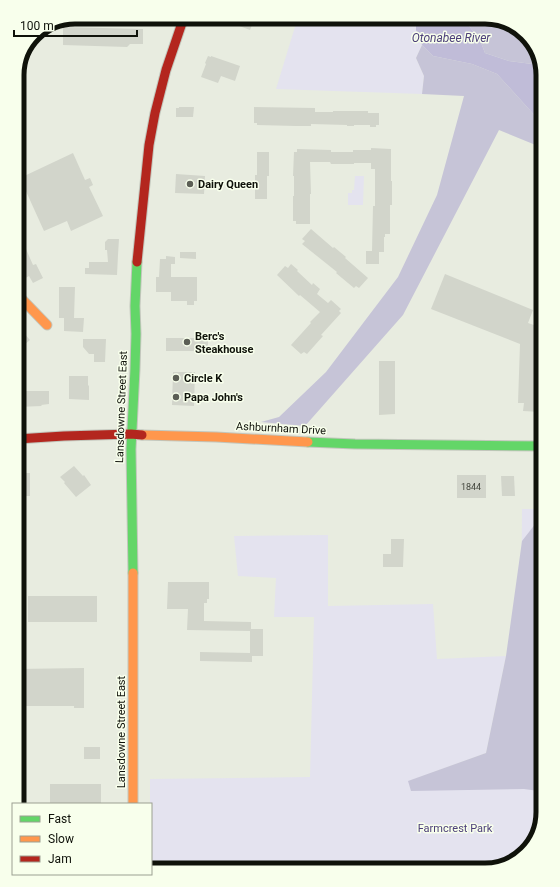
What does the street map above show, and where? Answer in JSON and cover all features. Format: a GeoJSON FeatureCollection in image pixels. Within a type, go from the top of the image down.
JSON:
{"type":"FeatureCollection","features":[{"type":"Feature","properties":{"kind":"main road","name":"Lansdowne Street East"},"geometry":{"type":"LineString","coordinates":[[132,803],[133,562],[131,449],[135,374],[137,256],[149,145],[155,113],[166,70],[182,24]]}},
{"type":"Feature","properties":{"kind":"main road"},"geometry":{"type":"LineString","coordinates":[[24,301],[47,325]]}},
{"type":"Feature","properties":{"kind":"main road","name":"Ashburnham Drive"},"geometry":{"type":"LineString","coordinates":[[24,439],[132,434],[149,436],[216,437],[355,444],[536,446]]}},
{"type":"Feature","properties":{"kind":"green space"},"geometry":{"type":"Polygon","coordinates":[[[296,24],[416,24],[416,30],[422,45],[416,58],[424,76],[422,94],[276,89],[296,24]]]}},
{"type":"Feature","properties":{"kind":"green space"},"geometry":{"type":"Polygon","coordinates":[[[355,176],[364,176],[363,205],[348,205],[348,193],[352,193],[352,190],[354,190],[355,176]]]}},
{"type":"Feature","properties":{"kind":"green space","name":"Farmcrest Park"},"geometry":{"type":"Polygon","coordinates":[[[522,509],[536,509],[536,818],[529,837],[521,848],[507,858],[491,863],[152,863],[152,803],[150,803],[150,779],[310,777],[314,617],[274,617],[276,578],[238,576],[234,536],[328,535],[328,606],[433,604],[437,659],[506,656],[486,753],[409,781],[520,786],[522,509]]]}},
{"type":"Feature","properties":{"kind":"shaded area"},"geometry":{"type":"Polygon","coordinates":[[[467,24],[488,24],[507,29],[523,41],[531,53],[535,64],[509,61],[485,53],[480,40],[467,24]]]}},
{"type":"Feature","properties":{"kind":"shaded area"},"geometry":{"type":"Polygon","coordinates":[[[422,45],[433,56],[472,64],[497,74],[536,117],[536,145],[499,130],[403,315],[305,426],[261,422],[279,417],[326,372],[398,277],[437,195],[464,96],[422,94],[424,76],[416,58],[422,45]]]}},
{"type":"Feature","properties":{"kind":"shaded area"},"geometry":{"type":"Polygon","coordinates":[[[536,523],[536,791],[524,789],[411,791],[408,781],[486,753],[506,656],[522,541],[536,523]]]}},
{"type":"Feature","properties":{"kind":"water","name":"Otonabee River"},"geometry":{"type":"Polygon","coordinates":[[[416,24],[467,24],[480,40],[485,53],[509,61],[535,64],[536,117],[497,74],[472,64],[433,56],[422,45],[416,30],[416,24]]]}},
{"type":"Feature","properties":{"kind":"building"},"geometry":{"type":"Polygon","coordinates":[[[234,24],[252,24],[250,30],[234,24]]]}},
{"type":"Feature","properties":{"kind":"building"},"geometry":{"type":"Polygon","coordinates":[[[63,27],[143,29],[143,44],[130,44],[127,47],[63,45],[63,27]]]}},
{"type":"Feature","properties":{"kind":"building"},"geometry":{"type":"Polygon","coordinates":[[[208,56],[240,66],[235,81],[221,76],[218,83],[201,77],[208,56]]]}},
{"type":"Feature","properties":{"kind":"building"},"geometry":{"type":"Polygon","coordinates":[[[194,107],[193,117],[176,117],[176,108],[194,107]]]}},
{"type":"Feature","properties":{"kind":"building"},"geometry":{"type":"Polygon","coordinates":[[[254,107],[315,108],[315,112],[368,111],[368,113],[379,113],[379,125],[376,125],[376,127],[370,127],[370,125],[257,125],[257,123],[254,123],[254,107]]]}},
{"type":"Feature","properties":{"kind":"building"},"geometry":{"type":"Polygon","coordinates":[[[371,148],[391,149],[392,205],[390,205],[390,234],[385,234],[384,252],[379,252],[379,264],[366,264],[366,251],[372,251],[373,206],[375,206],[375,169],[371,169],[371,163],[331,164],[330,162],[310,162],[310,224],[296,224],[296,221],[293,221],[294,152],[297,152],[297,149],[353,152],[353,150],[371,150],[371,148]]]}},
{"type":"Feature","properties":{"kind":"building"},"geometry":{"type":"Polygon","coordinates":[[[257,152],[269,152],[267,199],[255,199],[257,152]]]}},
{"type":"Feature","properties":{"kind":"building"},"geometry":{"type":"Polygon","coordinates":[[[73,153],[85,180],[90,178],[93,185],[89,187],[103,216],[71,231],[67,221],[44,231],[24,187],[24,176],[73,153]]]}},
{"type":"Feature","properties":{"kind":"building","name":"Dairy Queen"},"geometry":{"type":"Polygon","coordinates":[[[176,174],[205,176],[204,194],[175,193],[176,174]]]}},
{"type":"Feature","properties":{"kind":"building"},"geometry":{"type":"Polygon","coordinates":[[[311,229],[346,257],[345,258],[368,278],[359,288],[356,286],[354,288],[336,273],[337,272],[302,244],[305,241],[302,239],[311,229]]]}},
{"type":"Feature","properties":{"kind":"building"},"geometry":{"type":"Polygon","coordinates":[[[108,239],[119,239],[117,275],[85,274],[85,268],[89,268],[89,262],[108,262],[105,242],[108,239]]]}},
{"type":"Feature","properties":{"kind":"building"},"geometry":{"type":"Polygon","coordinates":[[[26,249],[33,265],[36,264],[43,278],[33,283],[29,276],[24,279],[24,250],[26,249]]]}},
{"type":"Feature","properties":{"kind":"building"},"geometry":{"type":"Polygon","coordinates":[[[180,252],[196,252],[196,259],[180,258],[180,252]]]}},
{"type":"Feature","properties":{"kind":"building"},"geometry":{"type":"Polygon","coordinates":[[[166,256],[175,257],[175,264],[171,264],[171,277],[197,277],[197,301],[194,301],[194,305],[187,305],[187,301],[171,301],[171,292],[156,292],[156,277],[159,277],[160,259],[166,259],[166,256]]]}},
{"type":"Feature","properties":{"kind":"building"},"geometry":{"type":"Polygon","coordinates":[[[291,264],[312,285],[313,283],[320,289],[317,294],[328,303],[331,300],[341,309],[339,311],[341,313],[321,335],[323,336],[307,354],[304,352],[301,354],[291,345],[320,312],[300,295],[299,296],[277,275],[285,266],[288,268],[291,264]]]}},
{"type":"Feature","properties":{"kind":"building"},"geometry":{"type":"Polygon","coordinates":[[[445,274],[533,310],[528,323],[536,326],[536,412],[523,411],[524,403],[518,403],[520,344],[431,309],[445,274]]]}},
{"type":"Feature","properties":{"kind":"building"},"geometry":{"type":"Polygon","coordinates":[[[59,287],[75,287],[74,318],[84,318],[83,332],[64,331],[64,318],[59,318],[59,287]]]}},
{"type":"Feature","properties":{"kind":"building"},"geometry":{"type":"Polygon","coordinates":[[[24,333],[30,340],[24,345],[24,333]]]}},
{"type":"Feature","properties":{"kind":"building","name":"Berc's Steakhouse"},"geometry":{"type":"Polygon","coordinates":[[[166,338],[208,338],[208,347],[204,347],[204,351],[166,351],[166,338]]]}},
{"type":"Feature","properties":{"kind":"building"},"geometry":{"type":"Polygon","coordinates":[[[83,339],[106,339],[105,362],[94,362],[94,354],[89,354],[83,347],[83,339]]]}},
{"type":"Feature","properties":{"kind":"building"},"geometry":{"type":"Polygon","coordinates":[[[379,361],[395,361],[395,414],[379,415],[379,361]]]}},
{"type":"Feature","properties":{"kind":"building"},"geometry":{"type":"Polygon","coordinates":[[[173,372],[195,372],[194,406],[172,405],[173,372]]]}},
{"type":"Feature","properties":{"kind":"building"},"geometry":{"type":"Polygon","coordinates":[[[69,376],[88,376],[89,400],[69,399],[69,376]]]}},
{"type":"Feature","properties":{"kind":"building"},"geometry":{"type":"Polygon","coordinates":[[[24,391],[49,391],[49,404],[41,405],[42,406],[24,407],[24,391]]]}},
{"type":"Feature","properties":{"kind":"building"},"geometry":{"type":"Polygon","coordinates":[[[74,466],[83,476],[84,475],[91,485],[76,497],[60,477],[74,466]]]}},
{"type":"Feature","properties":{"kind":"building"},"geometry":{"type":"Polygon","coordinates":[[[24,473],[30,473],[30,496],[24,496],[24,473]]]}},
{"type":"Feature","properties":{"kind":"building"},"geometry":{"type":"Polygon","coordinates":[[[457,475],[486,475],[486,498],[457,498],[457,475]]]}},
{"type":"Feature","properties":{"kind":"building"},"geometry":{"type":"Polygon","coordinates":[[[501,476],[514,476],[515,496],[502,496],[501,476]]]}},
{"type":"Feature","properties":{"kind":"building"},"geometry":{"type":"Polygon","coordinates":[[[391,539],[404,539],[403,567],[383,567],[383,554],[391,554],[391,539]]]}},
{"type":"Feature","properties":{"kind":"building"},"geometry":{"type":"Polygon","coordinates":[[[168,582],[209,582],[209,599],[207,599],[207,603],[204,603],[204,621],[251,622],[251,629],[263,629],[263,656],[252,656],[252,662],[200,661],[200,652],[250,653],[250,631],[187,630],[188,609],[167,609],[168,582]]]}},
{"type":"Feature","properties":{"kind":"building"},"geometry":{"type":"Polygon","coordinates":[[[28,596],[97,596],[97,622],[28,622],[28,596]]]}},
{"type":"Feature","properties":{"kind":"building"},"geometry":{"type":"Polygon","coordinates":[[[84,668],[84,708],[74,708],[74,706],[24,706],[24,669],[84,668]]]}},
{"type":"Feature","properties":{"kind":"building"},"geometry":{"type":"Polygon","coordinates":[[[84,747],[100,747],[100,759],[84,759],[84,747]]]}},
{"type":"Feature","properties":{"kind":"building"},"geometry":{"type":"Polygon","coordinates":[[[50,784],[101,784],[101,803],[50,803],[50,784]]]}},
{"type":"Feature","properties":{"kind":"traffic: fast"},"geometry":{"type":"LineString","coordinates":[[133,573],[131,449],[135,369],[137,262]]}},
{"type":"Feature","properties":{"kind":"traffic: fast"},"geometry":{"type":"LineString","coordinates":[[308,442],[536,446]]}},
{"type":"Feature","properties":{"kind":"traffic: slow"},"geometry":{"type":"LineString","coordinates":[[24,301],[47,325]]}},
{"type":"Feature","properties":{"kind":"traffic: slow"},"geometry":{"type":"LineString","coordinates":[[142,435],[308,442]]}},
{"type":"Feature","properties":{"kind":"traffic: slow"},"geometry":{"type":"LineString","coordinates":[[133,573],[133,803]]}},
{"type":"Feature","properties":{"kind":"traffic: jam"},"geometry":{"type":"LineString","coordinates":[[137,262],[149,145],[155,113],[166,70],[182,24]]}},
{"type":"Feature","properties":{"kind":"traffic: jam"},"geometry":{"type":"LineString","coordinates":[[24,439],[64,436],[142,435]]}},
{"type":"Feature","properties":{"kind":"place","name":"Dairy Queen"},"geometry":{"type":"Point","coordinates":[190,184]}},
{"type":"Feature","properties":{"kind":"place","name":"Berc's Steakhouse"},"geometry":{"type":"Point","coordinates":[187,342]}},
{"type":"Feature","properties":{"kind":"place","name":"Circle K"},"geometry":{"type":"Point","coordinates":[176,378]}},
{"type":"Feature","properties":{"kind":"place","name":"Papa John's"},"geometry":{"type":"Point","coordinates":[176,397]}}]}
